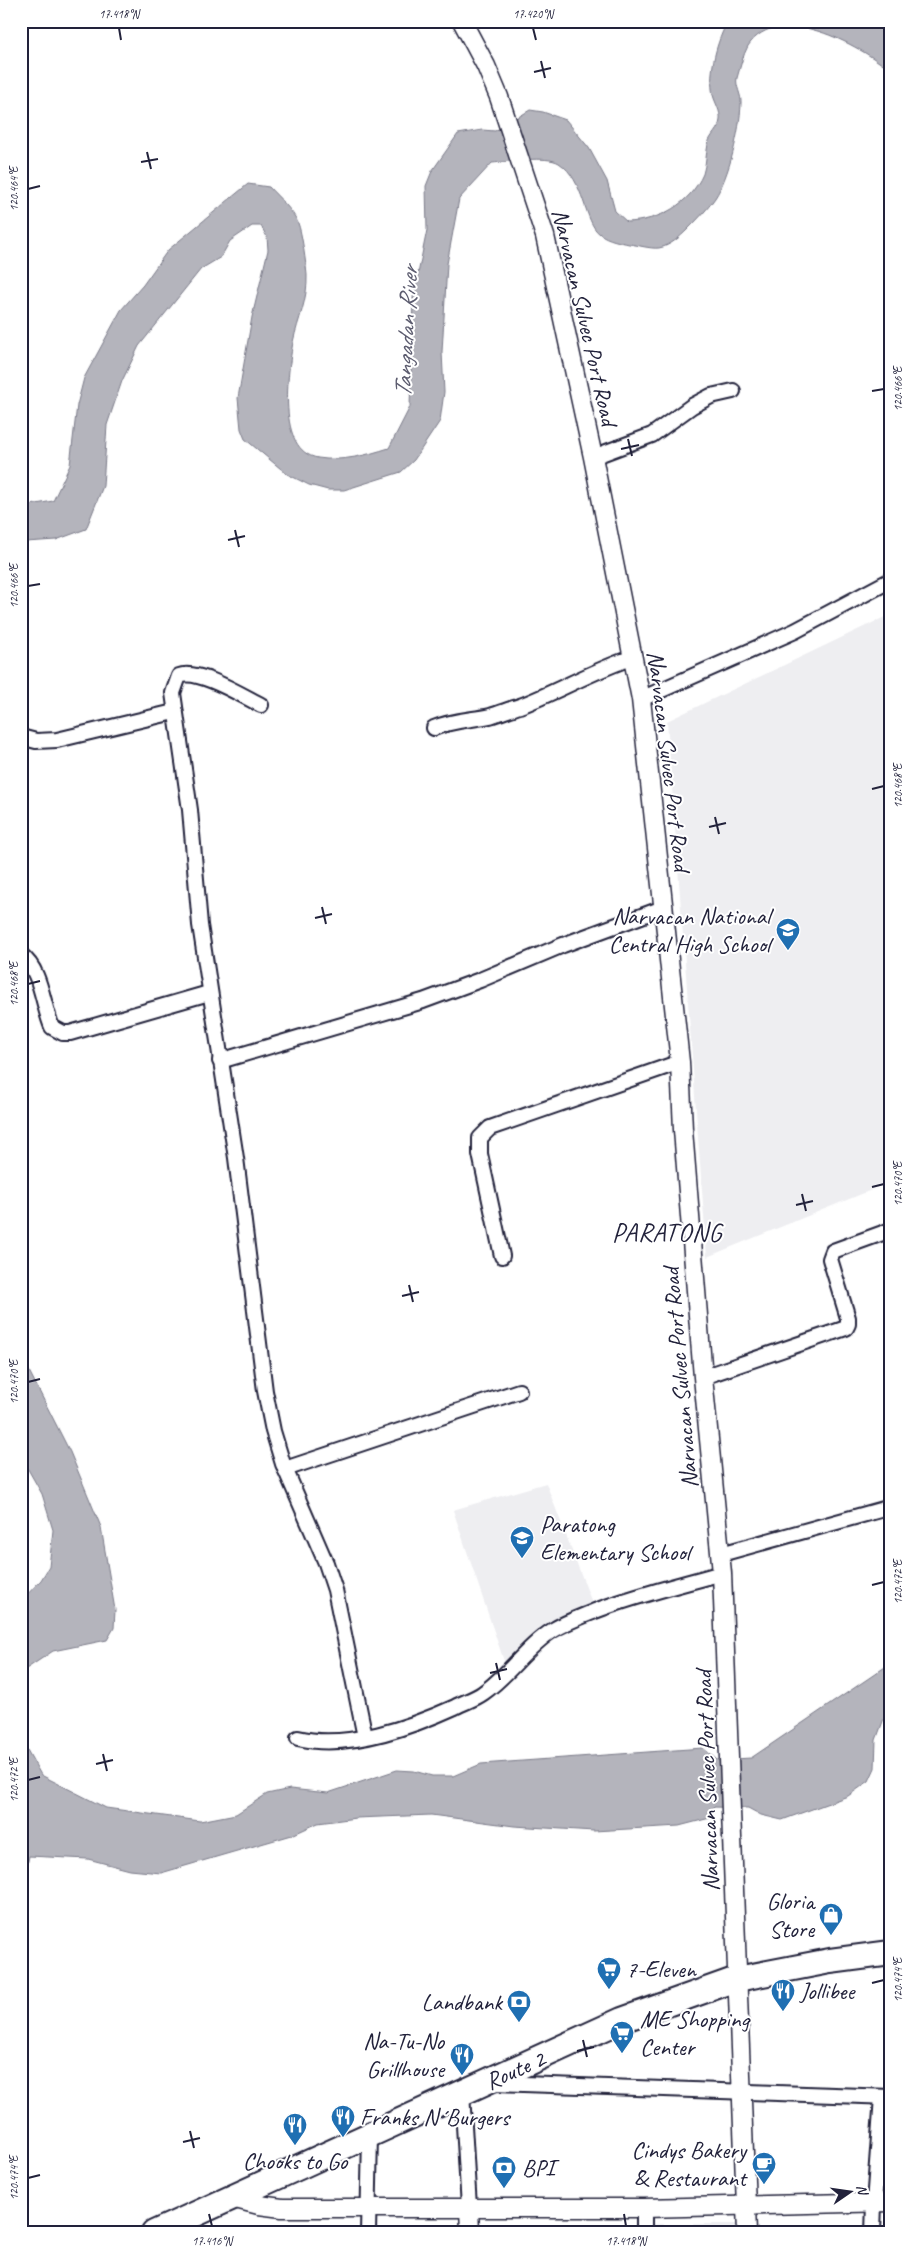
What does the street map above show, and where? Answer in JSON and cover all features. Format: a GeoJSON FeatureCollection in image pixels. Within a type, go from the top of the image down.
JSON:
{"type":"FeatureCollection","features":[{"type":"Feature","properties":{"kind":"highway","name":"Route 2"},"geometry":{"type":"LineString","coordinates":[[154,2233],[622,2020],[738,1979],[830,1961],[891,1953]]}},
{"type":"Feature","properties":{"kind":"street","name":"Narvacan Sulvec Port Road"},"geometry":{"type":"LineString","coordinates":[[462,21],[486,66],[507,120],[545,236],[593,457],[641,699],[680,1062],[683,1130],[702,1377],[721,1554],[731,1757],[740,2093],[747,2233]]}},
{"type":"Feature","properties":{"kind":"street"},"geometry":{"type":"LineString","coordinates":[[593,457],[652,435],[692,406],[711,396],[733,391]]}},
{"type":"Feature","properties":{"kind":"street"},"geometry":{"type":"LineString","coordinates":[[641,699],[795,631],[891,580]]}},
{"type":"Feature","properties":{"kind":"street"},"geometry":{"type":"LineString","coordinates":[[434,728],[447,723],[492,715],[521,705],[609,665],[634,657]]}},
{"type":"Feature","properties":{"kind":"street"},"geometry":{"type":"LineString","coordinates":[[261,706],[222,686],[192,675],[184,674],[179,676],[175,682],[173,693],[174,712],[190,810],[200,925],[236,1158],[265,1391],[272,1431],[285,1470],[326,1563],[335,1590],[365,1737]]}},
{"type":"Feature","properties":{"kind":"street"},"geometry":{"type":"LineString","coordinates":[[21,737],[36,741],[57,740],[174,712]]}},
{"type":"Feature","properties":{"kind":"street"},"geometry":{"type":"LineString","coordinates":[[220,1061],[423,1001],[480,980],[563,945],[663,908]]}},
{"type":"Feature","properties":{"kind":"street"},"geometry":{"type":"LineString","coordinates":[[21,955],[36,974],[52,1027],[63,1033],[70,1033],[209,993]]}},
{"type":"Feature","properties":{"kind":"street"},"geometry":{"type":"LineString","coordinates":[[502,1256],[480,1154],[480,1138],[490,1128],[680,1062]]}},
{"type":"Feature","properties":{"kind":"street"},"geometry":{"type":"LineString","coordinates":[[702,1377],[846,1328],[848,1318],[832,1267],[831,1254],[833,1251],[891,1230]]}},
{"type":"Feature","properties":{"kind":"street"},"geometry":{"type":"LineString","coordinates":[[285,1470],[519,1390]]}},
{"type":"Feature","properties":{"kind":"street"},"geometry":{"type":"LineString","coordinates":[[721,1554],[891,1507]]}},
{"type":"Feature","properties":{"kind":"street"},"geometry":{"type":"LineString","coordinates":[[298,1738],[312,1742],[329,1743],[365,1737],[427,1720],[481,1694],[500,1680],[528,1650],[554,1630],[578,1618],[628,1599],[722,1573]]}},
{"type":"Feature","properties":{"kind":"street"},"geometry":{"type":"LineString","coordinates":[[487,2082],[740,2093],[887,2097],[882,2202],[873,2233]]}},
{"type":"Feature","properties":{"kind":"street"},"geometry":{"type":"LineString","coordinates":[[462,2093],[470,2233]]}},
{"type":"Feature","properties":{"kind":"street"},"geometry":{"type":"LineString","coordinates":[[368,2233],[370,2135]]}},
{"type":"Feature","properties":{"kind":"street"},"geometry":{"type":"LineString","coordinates":[[232,2198],[259,2205],[282,2208],[644,2208],[882,2202]]}},
{"type":"Feature","properties":{"kind":"street"},"geometry":{"type":"LineString","coordinates":[[644,2208],[644,2233]]}},
{"type":"Feature","properties":{"kind":"shaded area"},"geometry":{"type":"Polygon","coordinates":[[[728,21],[868,21],[891,34],[891,71],[860,50],[819,32],[798,27],[779,27],[762,33],[748,46],[737,78],[741,101],[740,115],[733,153],[720,189],[709,207],[685,232],[671,243],[659,248],[618,242],[600,234],[590,221],[574,180],[568,170],[559,163],[545,159],[536,159],[492,163],[459,199],[447,264],[442,352],[444,392],[440,421],[414,460],[401,472],[344,490],[328,490],[309,485],[287,474],[245,439],[241,429],[238,398],[252,317],[268,250],[267,237],[261,226],[252,226],[230,241],[221,257],[201,269],[139,346],[122,381],[107,425],[103,486],[86,529],[56,540],[26,542],[21,539],[21,501],[25,506],[53,501],[70,465],[77,405],[84,378],[121,310],[143,285],[168,250],[248,184],[269,187],[281,199],[296,218],[302,241],[307,284],[293,342],[288,390],[290,426],[296,441],[305,452],[318,458],[327,459],[354,457],[389,448],[410,407],[413,298],[427,230],[426,186],[432,171],[458,134],[482,130],[495,131],[530,110],[543,112],[566,120],[589,148],[607,181],[615,211],[627,222],[639,221],[662,214],[682,202],[697,185],[703,174],[708,144],[720,120],[719,110],[713,95],[712,77],[714,57],[720,37],[728,21]]]}},
{"type":"Feature","properties":{"kind":"shaded area","name":"Narvacan National Central High School"},"geometry":{"type":"Polygon","coordinates":[[[891,614],[891,1182],[707,1257],[667,721],[891,614]]]}},
{"type":"Feature","properties":{"kind":"shaded area"},"geometry":{"type":"Polygon","coordinates":[[[21,1355],[70,1452],[101,1527],[115,1610],[114,1628],[107,1640],[53,1651],[23,1671],[21,1680],[21,1601],[41,1580],[49,1567],[53,1530],[42,1494],[21,1457],[21,1355]]]}},
{"type":"Feature","properties":{"kind":"shaded area","name":"Paratong Elementary School"},"geometry":{"type":"Polygon","coordinates":[[[546,1483],[594,1608],[506,1667],[453,1510],[546,1483]]]}},
{"type":"Feature","properties":{"kind":"shaded area"},"geometry":{"type":"Polygon","coordinates":[[[891,1663],[891,1715],[885,1716],[876,1740],[875,1768],[869,1781],[848,1796],[782,1820],[761,1815],[748,1808],[714,1807],[710,1818],[679,1826],[594,1831],[514,1826],[431,1815],[356,1818],[318,1823],[292,1835],[161,1873],[130,1870],[88,1859],[29,1856],[21,1897],[21,1739],[41,1775],[106,1808],[200,1821],[236,1814],[267,1794],[290,1789],[328,1793],[397,1770],[414,1771],[432,1776],[453,1776],[481,1764],[703,1748],[717,1760],[751,1758],[891,1663]]]}},
{"type":"Feature","properties":{"kind":"shaded area"},"geometry":{"type":"Polygon","coordinates":[[[647,2224],[744,2224],[744,2233],[647,2233],[647,2224]]]}},
{"type":"Feature","properties":{"kind":"place","name":"Narvacan National Central High School"},"geometry":{"type":"Point","coordinates":[788,951]}},
{"type":"Feature","properties":{"kind":"place","name":"Paratong Elementary School"},"geometry":{"type":"Point","coordinates":[522,1559]}},
{"type":"Feature","properties":{"kind":"place","name":"Gloria Store"},"geometry":{"type":"Point","coordinates":[831,1936]}},
{"type":"Feature","properties":{"kind":"place","name":"7-Eleven"},"geometry":{"type":"Point","coordinates":[609,1990]}},
{"type":"Feature","properties":{"kind":"place","name":"Jollibee"},"geometry":{"type":"Point","coordinates":[783,2012]}},
{"type":"Feature","properties":{"kind":"place","name":"Landbank"},"geometry":{"type":"Point","coordinates":[519,2023]}},
{"type":"Feature","properties":{"kind":"place","name":"ME Shopping Center"},"geometry":{"type":"Point","coordinates":[622,2054]}},
{"type":"Feature","properties":{"kind":"place","name":"Na-Tu-No Grillhouse"},"geometry":{"type":"Point","coordinates":[462,2076]}},
{"type":"Feature","properties":{"kind":"place","name":"Franks N´Burgers"},"geometry":{"type":"Point","coordinates":[343,2138]}},
{"type":"Feature","properties":{"kind":"place","name":"Chooks to Go"},"geometry":{"type":"Point","coordinates":[295,2146]}},
{"type":"Feature","properties":{"kind":"place","name":"Cindys Bakery & Restaurant"},"geometry":{"type":"Point","coordinates":[764,2185]}},
{"type":"Feature","properties":{"kind":"place","name":"BPI"},"geometry":{"type":"Point","coordinates":[504,2189]}},
{"type":"Feature","properties":{"kind":"district","name":"PARATONG"},"geometry":{"type":"Point","coordinates":[667,1232]}},
{"type":"Feature","properties":{"kind":"water label","name":"Tangadan River"},"geometry":{"type":"Point","coordinates":[405,332]}}]}
